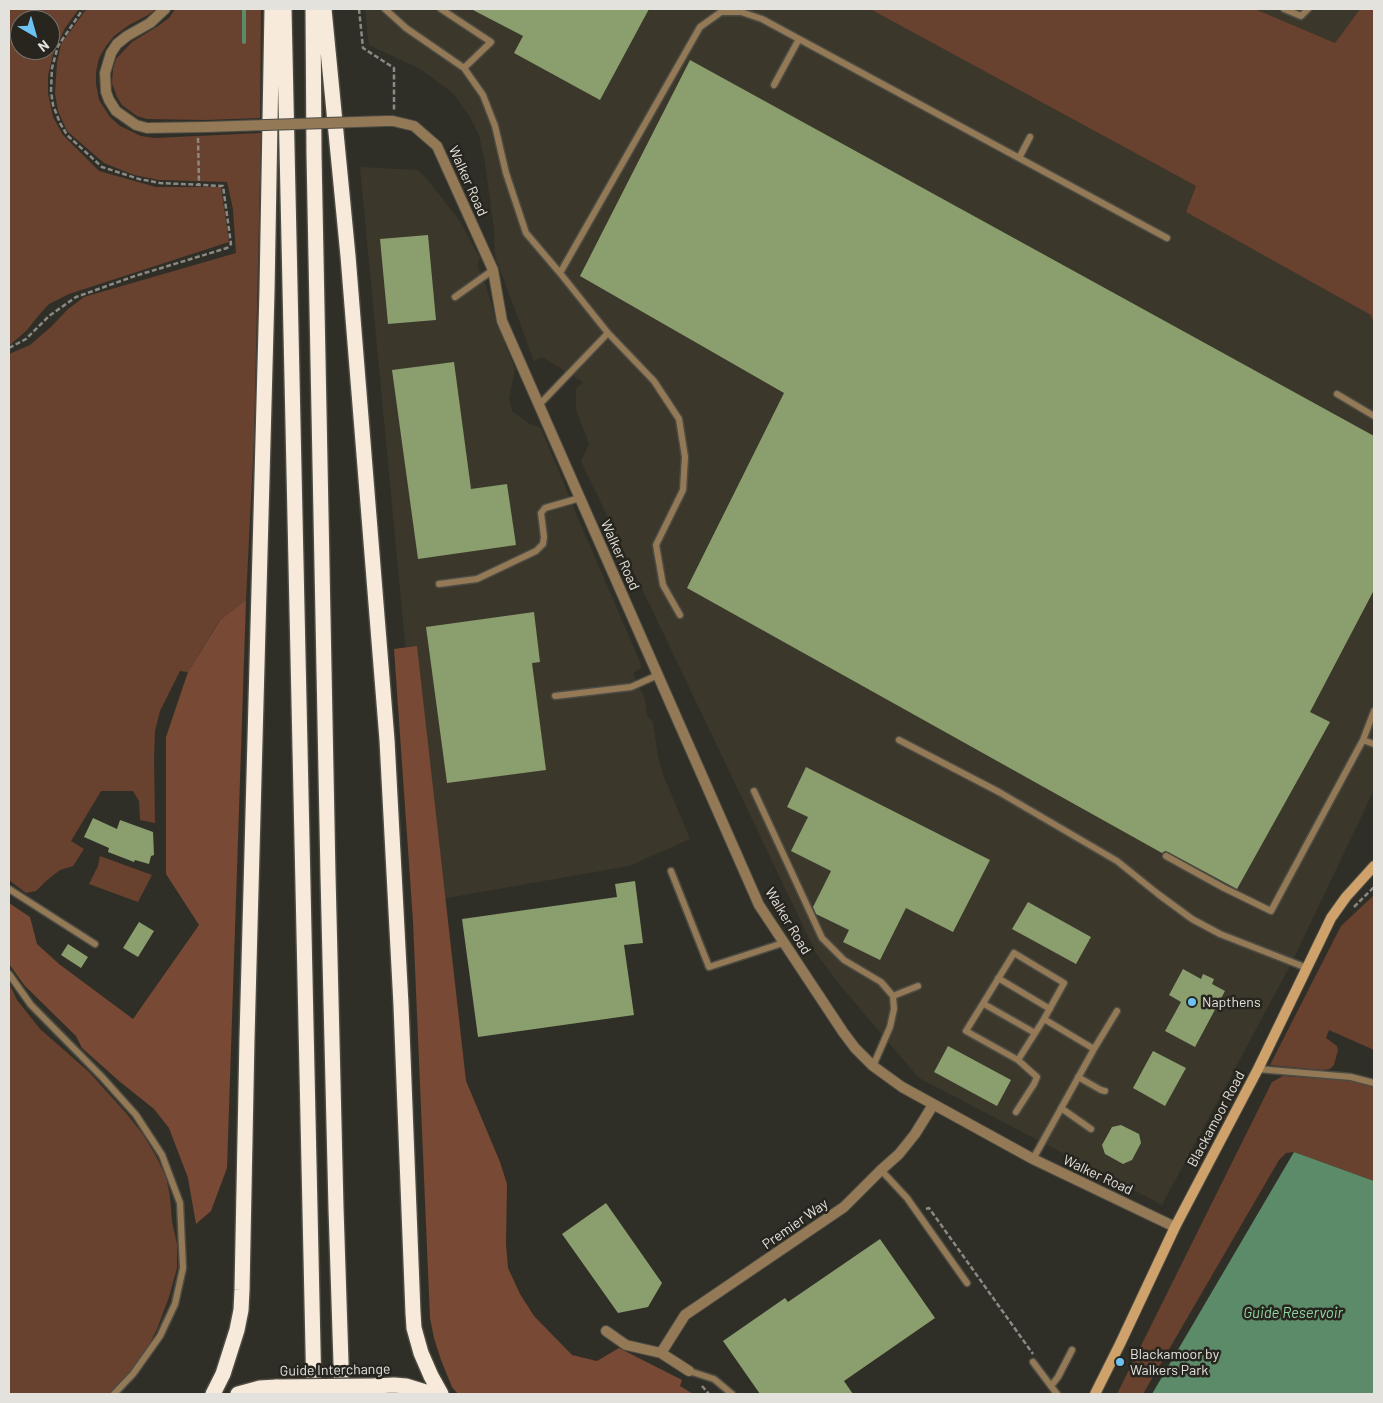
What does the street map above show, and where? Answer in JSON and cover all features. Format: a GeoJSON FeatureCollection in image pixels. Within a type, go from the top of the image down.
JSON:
{"type":"FeatureCollection","features":[{"type":"Feature","properties":{"kind":"highway"},"geometry":{"type":"LineString","coordinates":[[213,1394],[223,1374],[237,1330],[242,1290],[272,9]]}},
{"type":"Feature","properties":{"kind":"highway"},"geometry":{"type":"LineString","coordinates":[[284,9],[314,1394]]}},
{"type":"Feature","properties":{"kind":"highway"},"geometry":{"type":"LineString","coordinates":[[313,9],[314,154],[328,876],[342,1394]]}},
{"type":"Feature","properties":{"kind":"highway"},"geometry":{"type":"LineString","coordinates":[[324,9],[348,256],[387,740],[414,1328],[420,1353],[441,1394]]}},
{"type":"Feature","properties":{"kind":"highway","name":"Guide Interchange"},"geometry":{"type":"LineString","coordinates":[[238,1394],[260,1388],[277,1387],[394,1385],[406,1386],[432,1394]]}},
{"type":"Feature","properties":{"kind":"main road","name":"Blackamoor Road"},"geometry":{"type":"LineString","coordinates":[[1095,1394],[1175,1227],[1258,1069],[1331,918],[1346,897],[1374,866]]}},
{"type":"Feature","properties":{"kind":"street","name":"Walker Road"},"geometry":{"type":"LineString","coordinates":[[165,9],[150,23],[127,36],[114,49],[106,64],[106,92],[116,111],[136,125],[147,128],[389,121],[414,126],[437,146],[493,270],[502,321],[759,905],[855,1048],[873,1066],[902,1087],[933,1105],[1032,1159],[1175,1227]]}},
{"type":"Feature","properties":{"kind":"street","name":"Premier Way"},"geometry":{"type":"LineString","coordinates":[[660,1353],[685,1315],[844,1207],[899,1154],[915,1134],[933,1105]]}},
{"type":"Feature","properties":{"kind":"street"},"geometry":{"type":"LineString","coordinates":[[606,1331],[626,1345],[660,1353],[689,1371]]}},
{"type":"Feature","properties":{"kind":"lane"},"geometry":{"type":"LineString","coordinates":[[385,9],[406,28],[464,68],[483,96],[495,126],[506,174],[526,233],[608,333],[654,382],[679,420],[685,457],[683,490],[656,545],[662,585],[680,616]]}},
{"type":"Feature","properties":{"kind":"lane"},"geometry":{"type":"LineString","coordinates":[[441,9],[491,42],[464,68]]}},
{"type":"Feature","properties":{"kind":"lane"},"geometry":{"type":"LineString","coordinates":[[1284,9],[1301,16],[1308,9]]}},
{"type":"Feature","properties":{"kind":"lane"},"geometry":{"type":"LineString","coordinates":[[560,273],[700,27],[721,12],[742,12],[762,19],[1167,238]]}},
{"type":"Feature","properties":{"kind":"lane"},"geometry":{"type":"LineString","coordinates":[[774,85],[799,39]]}},
{"type":"Feature","properties":{"kind":"lane"},"geometry":{"type":"LineString","coordinates":[[1019,158],[1030,137]]}},
{"type":"Feature","properties":{"kind":"lane"},"geometry":{"type":"LineString","coordinates":[[455,296],[493,270]]}},
{"type":"Feature","properties":{"kind":"lane"},"geometry":{"type":"LineString","coordinates":[[539,405],[608,333]]}},
{"type":"Feature","properties":{"kind":"lane"},"geometry":{"type":"LineString","coordinates":[[1337,394],[1374,416]]}},
{"type":"Feature","properties":{"kind":"lane"},"geometry":{"type":"LineString","coordinates":[[439,584],[477,579],[536,551],[543,544],[541,513],[544,508],[580,498]]}},
{"type":"Feature","properties":{"kind":"lane"},"geometry":{"type":"LineString","coordinates":[[555,696],[631,687],[658,676]]}},
{"type":"Feature","properties":{"kind":"lane"},"geometry":{"type":"LineString","coordinates":[[1166,856],[1271,911],[1363,740],[1374,710]]}},
{"type":"Feature","properties":{"kind":"lane"},"geometry":{"type":"LineString","coordinates":[[899,740],[999,792],[1117,861],[1192,919],[1220,934],[1306,968]]}},
{"type":"Feature","properties":{"kind":"lane"},"geometry":{"type":"LineString","coordinates":[[1363,740],[1374,744]]}},
{"type":"Feature","properties":{"kind":"lane"},"geometry":{"type":"LineString","coordinates":[[754,791],[822,938],[844,960],[882,982],[892,996],[894,1009],[890,1026],[873,1066]]}},
{"type":"Feature","properties":{"kind":"lane"},"geometry":{"type":"LineString","coordinates":[[671,871],[709,967],[783,943]]}},
{"type":"Feature","properties":{"kind":"lane"},"geometry":{"type":"LineString","coordinates":[[9,889],[95,944]]}},
{"type":"Feature","properties":{"kind":"lane"},"geometry":{"type":"LineString","coordinates":[[1016,1112],[1037,1077],[1018,1060],[966,1031],[1014,953],[1064,982],[1050,1009],[1018,1060]]}},
{"type":"Feature","properties":{"kind":"lane"},"geometry":{"type":"LineString","coordinates":[[9,974],[31,1005],[102,1077],[136,1115],[162,1155],[180,1203],[183,1268],[175,1304],[160,1336],[133,1374],[114,1394]]}},
{"type":"Feature","properties":{"kind":"lane"},"geometry":{"type":"LineString","coordinates":[[998,978],[1050,1009]]}},
{"type":"Feature","properties":{"kind":"lane"},"geometry":{"type":"LineString","coordinates":[[892,996],[918,986]]}},
{"type":"Feature","properties":{"kind":"lane"},"geometry":{"type":"LineString","coordinates":[[984,1004],[1035,1033]]}},
{"type":"Feature","properties":{"kind":"lane"},"geometry":{"type":"LineString","coordinates":[[1032,1159],[1117,1010]]}},
{"type":"Feature","properties":{"kind":"lane"},"geometry":{"type":"LineString","coordinates":[[1044,1019],[1094,1049]]}},
{"type":"Feature","properties":{"kind":"lane"},"geometry":{"type":"LineString","coordinates":[[1258,1069],[1352,1078],[1374,1083]]}},
{"type":"Feature","properties":{"kind":"lane"},"geometry":{"type":"LineString","coordinates":[[1078,1077],[1106,1091]]}},
{"type":"Feature","properties":{"kind":"lane"},"geometry":{"type":"LineString","coordinates":[[1061,1108],[1091,1129]]}},
{"type":"Feature","properties":{"kind":"lane"},"geometry":{"type":"LineString","coordinates":[[881,1170],[916,1210],[967,1283]]}},
{"type":"Feature","properties":{"kind":"lane"},"geometry":{"type":"LineString","coordinates":[[1051,1386],[1058,1377],[1072,1350]]}},
{"type":"Feature","properties":{"kind":"lane"},"geometry":{"type":"LineString","coordinates":[[1033,1362],[1057,1394]]}},
{"type":"Feature","properties":{"kind":"lane"},"geometry":{"type":"LineString","coordinates":[[689,1371],[714,1379],[732,1394]]}},
{"type":"Feature","properties":{"kind":"path"},"geometry":{"type":"LineString","coordinates":[[9,348],[26,339],[49,316],[76,297],[135,276],[227,248],[231,244],[223,186],[160,183],[115,172],[102,167],[66,135],[53,105],[51,91],[52,68],[58,46],[83,9]]}},
{"type":"Feature","properties":{"kind":"path"},"geometry":{"type":"LineString","coordinates":[[359,9],[363,48],[394,68],[389,121]]}},
{"type":"Feature","properties":{"kind":"path"},"geometry":{"type":"LineString","coordinates":[[198,184],[202,127]]}},
{"type":"Feature","properties":{"kind":"path"},"geometry":{"type":"LineString","coordinates":[[916,1210],[929,1208],[1034,1356],[1033,1362]]}},
{"type":"Feature","properties":{"kind":"shaded area"},"geometry":{"type":"Polygon","coordinates":[[[9,9],[79,9],[65,28],[60,39],[60,10],[10,10],[10,60],[52,60],[48,76],[48,93],[53,117],[63,135],[99,171],[156,187],[221,187],[229,242],[69,294],[49,304],[27,330],[9,346],[9,9]]]}},
{"type":"Feature","properties":{"kind":"shaded area"},"geometry":{"type":"Polygon","coordinates":[[[89,9],[156,9],[114,36],[99,58],[96,84],[99,100],[110,117],[120,126],[141,136],[154,138],[261,133],[254,438],[246,600],[219,621],[188,672],[180,671],[160,711],[155,731],[155,823],[140,820],[139,801],[133,791],[101,791],[71,841],[84,849],[73,866],[60,870],[36,891],[26,893],[9,880],[9,354],[30,345],[67,310],[84,297],[236,253],[233,209],[227,182],[159,180],[134,175],[104,163],[67,131],[58,111],[55,93],[57,63],[58,60],[60,60],[61,44],[85,11],[89,9]]]}},
{"type":"Feature","properties":{"kind":"shaded area"},"geometry":{"type":"Polygon","coordinates":[[[175,9],[261,9],[260,118],[206,120],[147,119],[137,116],[122,105],[112,83],[116,59],[132,42],[169,18],[175,9]]]}},
{"type":"Feature","properties":{"kind":"shaded area"},"geometry":{"type":"Polygon","coordinates":[[[365,9],[870,9],[1196,186],[1186,212],[1372,315],[1374,324],[1374,790],[1292,962],[1162,1205],[919,1078],[839,984],[816,953],[581,461],[589,444],[576,410],[576,389],[583,382],[542,357],[534,361],[495,256],[494,230],[485,163],[479,135],[454,94],[422,70],[369,45],[365,9]]]}},
{"type":"Feature","properties":{"kind":"shaded area"},"geometry":{"type":"Polygon","coordinates":[[[870,9],[1255,9],[1335,43],[1360,9],[1374,9],[1374,324],[1371,315],[1186,212],[1196,186],[870,9]]]}},
{"type":"Feature","properties":{"kind":"shaded area"},"geometry":{"type":"Polygon","coordinates":[[[1255,9],[1360,9],[1335,43],[1255,9]]]}},
{"type":"Feature","properties":{"kind":"shaded area"},"geometry":{"type":"Polygon","coordinates":[[[360,167],[418,170],[459,220],[480,258],[477,265],[515,369],[509,399],[512,411],[530,424],[541,428],[641,664],[641,668],[633,673],[645,699],[647,716],[653,722],[662,772],[690,839],[629,866],[424,902],[406,653],[360,167]]]}},
{"type":"Feature","properties":{"kind":"shaded area"},"geometry":{"type":"Polygon","coordinates":[[[246,600],[227,1168],[211,1211],[196,1224],[188,1178],[169,1128],[154,1109],[82,1048],[76,1036],[25,986],[9,964],[9,903],[30,917],[37,944],[59,964],[133,1019],[199,925],[166,874],[166,737],[188,672],[220,620],[246,600]]]}},
{"type":"Feature","properties":{"kind":"shaded area"},"geometry":{"type":"Polygon","coordinates":[[[417,646],[466,1081],[500,1162],[507,1184],[506,1244],[508,1268],[520,1294],[534,1316],[572,1355],[597,1361],[619,1348],[682,1380],[680,1386],[693,1394],[458,1394],[452,1387],[441,1360],[430,1318],[413,921],[394,649],[417,646]]]}},
{"type":"Feature","properties":{"kind":"shaded area"},"geometry":{"type":"Polygon","coordinates":[[[100,856],[152,875],[138,902],[89,884],[98,866],[100,856]]]}},
{"type":"Feature","properties":{"kind":"shaded area"},"geometry":{"type":"Polygon","coordinates":[[[1374,895],[1374,1050],[1329,1030],[1326,1038],[1337,1046],[1338,1050],[1334,1065],[1330,1069],[1322,1070],[1270,1065],[1341,926],[1374,895]]]}},
{"type":"Feature","properties":{"kind":"shaded area"},"geometry":{"type":"Polygon","coordinates":[[[9,983],[17,1000],[40,1029],[89,1072],[126,1113],[142,1133],[166,1177],[177,1244],[177,1268],[157,1329],[144,1355],[110,1394],[9,1394],[9,983]]]}},
{"type":"Feature","properties":{"kind":"shaded area"},"geometry":{"type":"Polygon","coordinates":[[[1283,1076],[1347,1080],[1374,1086],[1374,1181],[1294,1152],[1286,1153],[1279,1160],[1143,1394],[1117,1394],[1272,1082],[1283,1076]]]}},
{"type":"Feature","properties":{"kind":"water","name":"Guide Reservoir"},"geometry":{"type":"Polygon","coordinates":[[[1294,1152],[1374,1181],[1374,1394],[1152,1394],[1294,1152]]]}},
{"type":"Feature","properties":{"kind":"building"},"geometry":{"type":"Polygon","coordinates":[[[471,9],[649,9],[600,100],[514,53],[523,36],[471,9]]]}},
{"type":"Feature","properties":{"kind":"building"},"geometry":{"type":"Polygon","coordinates":[[[690,60],[1374,436],[1374,590],[1310,712],[1330,722],[1237,889],[1168,852],[1162,853],[687,588],[784,393],[580,276],[690,60]]]}},
{"type":"Feature","properties":{"kind":"building"},"geometry":{"type":"Polygon","coordinates":[[[428,235],[436,320],[388,324],[380,239],[428,235]]]}},
{"type":"Feature","properties":{"kind":"building"},"geometry":{"type":"Polygon","coordinates":[[[454,362],[471,489],[507,484],[516,545],[418,559],[392,370],[454,362]]]}},
{"type":"Feature","properties":{"kind":"building"},"geometry":{"type":"Polygon","coordinates":[[[534,612],[540,662],[532,663],[546,770],[447,783],[426,627],[534,612]]]}},
{"type":"Feature","properties":{"kind":"building"},"geometry":{"type":"Polygon","coordinates":[[[806,767],[990,860],[953,932],[906,908],[880,960],[843,942],[849,930],[816,914],[813,907],[831,871],[791,851],[808,817],[787,807],[806,767]]]}},
{"type":"Feature","properties":{"kind":"building"},"geometry":{"type":"Polygon","coordinates":[[[93,818],[117,829],[120,820],[153,832],[154,855],[151,856],[149,864],[135,860],[134,862],[108,852],[109,848],[84,837],[93,818]]]}},
{"type":"Feature","properties":{"kind":"building"},"geometry":{"type":"Polygon","coordinates":[[[635,881],[643,943],[624,945],[634,1015],[478,1037],[462,919],[617,897],[615,884],[635,881]]]}},
{"type":"Feature","properties":{"kind":"building"},"geometry":{"type":"Polygon","coordinates":[[[1028,902],[1091,937],[1076,964],[1012,929],[1028,902]]]}},
{"type":"Feature","properties":{"kind":"building"},"geometry":{"type":"Polygon","coordinates":[[[139,922],[154,931],[138,957],[123,948],[139,922]]]}},
{"type":"Feature","properties":{"kind":"building"},"geometry":{"type":"Polygon","coordinates":[[[68,944],[88,957],[81,968],[61,955],[68,944]]]}},
{"type":"Feature","properties":{"kind":"building"},"geometry":{"type":"Polygon","coordinates":[[[1183,969],[1201,979],[1203,974],[1214,979],[1212,984],[1225,991],[1195,1047],[1165,1031],[1181,1002],[1169,995],[1183,969]]]}},
{"type":"Feature","properties":{"kind":"building"},"geometry":{"type":"Polygon","coordinates":[[[948,1046],[1011,1080],[997,1106],[934,1072],[948,1046]]]}},
{"type":"Feature","properties":{"kind":"building"},"geometry":{"type":"Polygon","coordinates":[[[1153,1051],[1186,1068],[1165,1106],[1133,1088],[1153,1051]]]}},
{"type":"Feature","properties":{"kind":"building"},"geometry":{"type":"Polygon","coordinates":[[[1121,1125],[1139,1134],[1141,1143],[1132,1160],[1123,1164],[1105,1154],[1102,1145],[1112,1127],[1121,1125]]]}},
{"type":"Feature","properties":{"kind":"building"},"geometry":{"type":"Polygon","coordinates":[[[606,1203],[662,1283],[648,1307],[618,1313],[562,1234],[606,1203]]]}},
{"type":"Feature","properties":{"kind":"building"},"geometry":{"type":"Polygon","coordinates":[[[880,1239],[935,1318],[844,1381],[853,1394],[760,1394],[723,1341],[785,1298],[788,1302],[880,1239]]]}},
{"type":"Feature","properties":{"kind":"waterway"},"geometry":{"type":"LineString","coordinates":[[244,9],[244,42]]}},
{"type":"Feature","properties":{"kind":"place","name":"Napthens"},"geometry":{"type":"Point","coordinates":[1192,1002]}},
{"type":"Feature","properties":{"kind":"place","name":"Blackamoor by Walkers Park"},"geometry":{"type":"Point","coordinates":[1120,1362]}}]}
